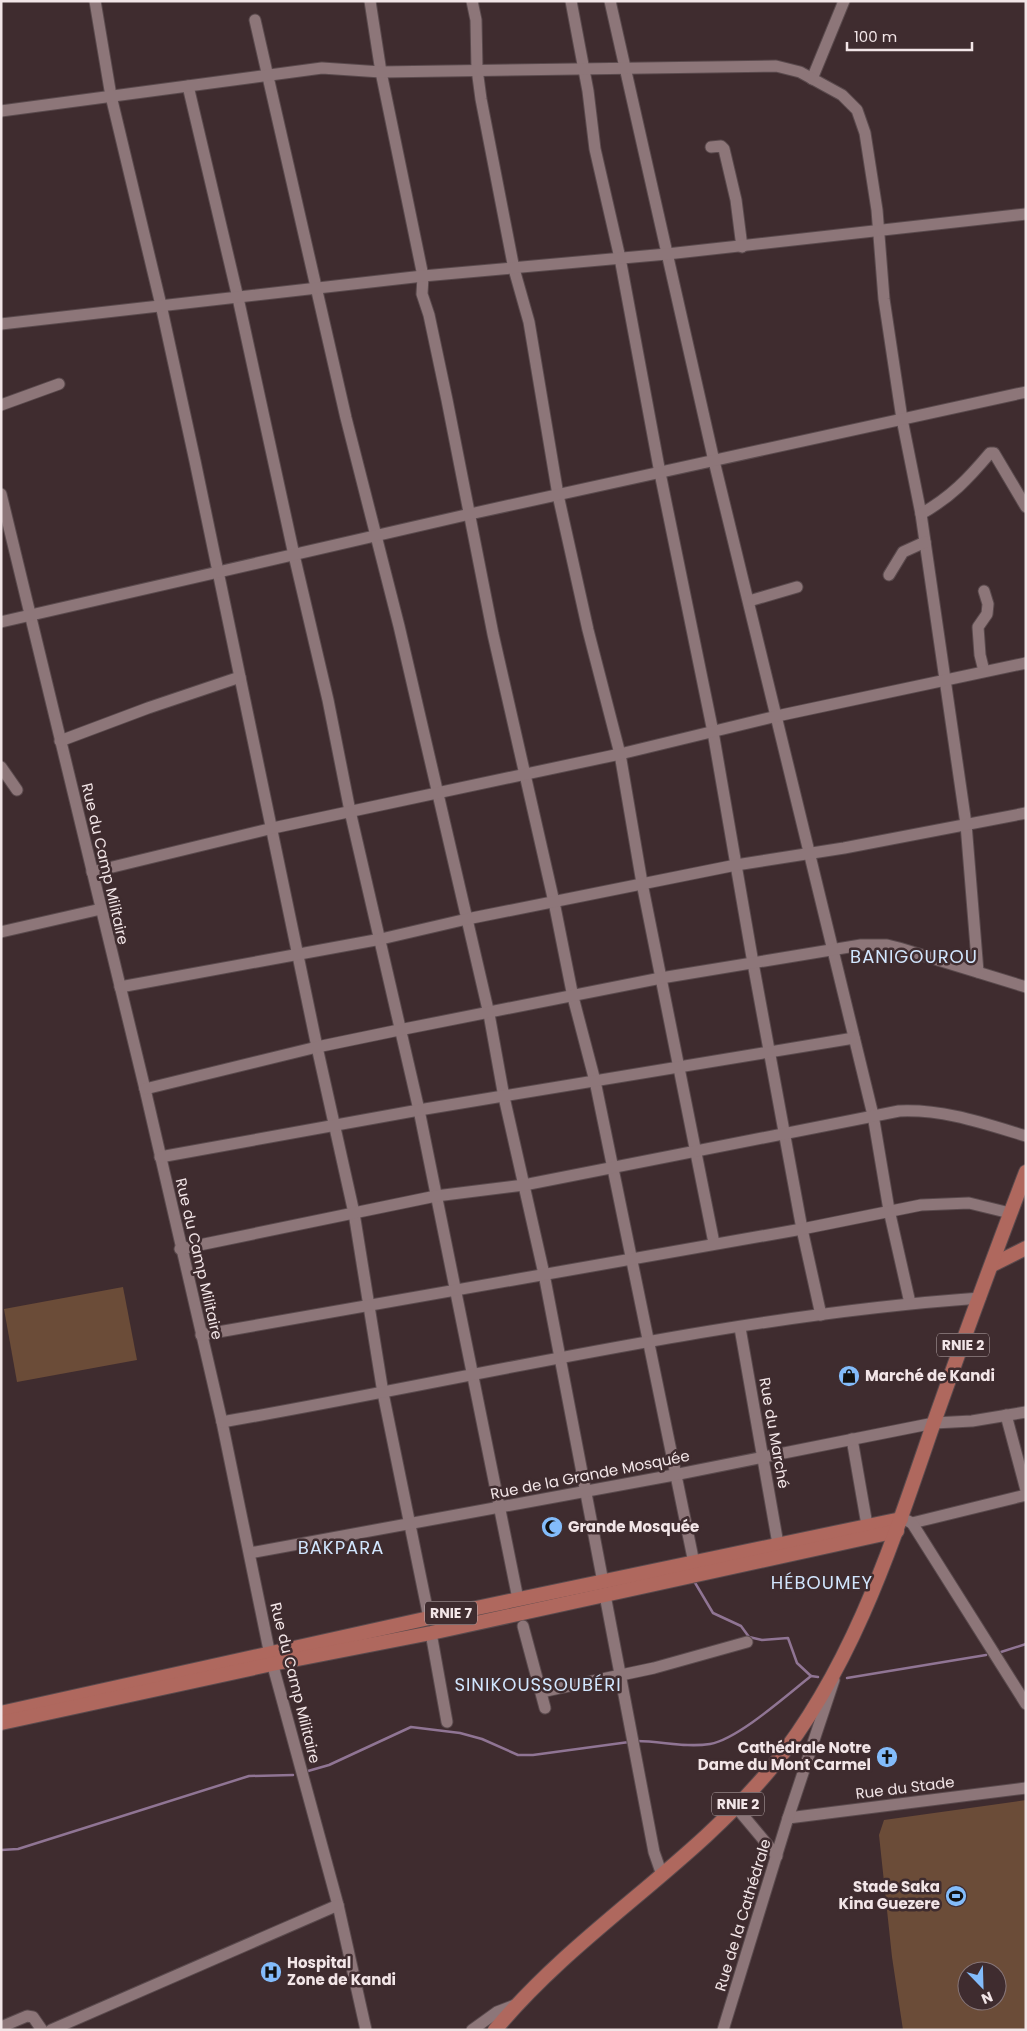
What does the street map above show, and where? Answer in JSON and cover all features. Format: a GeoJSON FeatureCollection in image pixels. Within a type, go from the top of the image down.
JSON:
{"type":"FeatureCollection","features":[{"type":"Feature","properties":{"kind":"main road","name":"RNIE 2"},"geometry":{"type":"LineString","coordinates":[[495,2030],[515,2006],[556,1964],[662,1876],[736,1807],[788,1746],[838,1666],[853,1638],[903,1524],[934,1423],[1026,1172]]}},
{"type":"Feature","properties":{"kind":"main road"},"geometry":{"type":"LineString","coordinates":[[992,1265],[1026,1248]]}},
{"type":"Feature","properties":{"kind":"main road","name":"RNIE 7"},"geometry":{"type":"LineString","coordinates":[[1,1713],[271,1659],[432,1633],[604,1589],[694,1563],[867,1525],[903,1524]]}},
{"type":"Feature","properties":{"kind":"main road","name":"RNIE 7"},"geometry":{"type":"LineString","coordinates":[[1,1723],[271,1659],[429,1618],[518,1600],[604,1589],[903,1524]]}},
{"type":"Feature","properties":{"kind":"street"},"geometry":{"type":"LineString","coordinates":[[95,1],[111,96],[162,305],[273,828],[317,1047],[354,1213],[383,1393],[429,1618]]}},
{"type":"Feature","properties":{"kind":"street"},"geometry":{"type":"LineString","coordinates":[[370,1],[381,72],[423,276],[422,294],[429,315],[493,634],[526,774],[573,997],[596,1081],[612,1167],[633,1259],[674,1475],[694,1563]]}},
{"type":"Feature","properties":{"kind":"street"},"geometry":{"type":"LineString","coordinates":[[472,1],[476,20],[477,69],[481,100],[514,268],[529,322],[558,495],[588,630],[620,754],[642,883],[681,1067],[714,1243]]}},
{"type":"Feature","properties":{"kind":"street"},"geometry":{"type":"LineString","coordinates":[[571,1],[582,68],[588,91],[594,149],[620,258],[660,473],[713,732],[802,1229],[821,1315]]}},
{"type":"Feature","properties":{"kind":"street"},"geometry":{"type":"LineString","coordinates":[[610,1],[660,232],[668,254],[714,461],[777,716],[808,854],[834,950],[872,1115],[889,1210],[910,1303]]}},
{"type":"Feature","properties":{"kind":"street"},"geometry":{"type":"LineString","coordinates":[[812,78],[844,1]]}},
{"type":"Feature","properties":{"kind":"street"},"geometry":{"type":"LineString","coordinates":[[255,20],[316,289],[468,919],[489,1014],[504,1097],[544,1274],[654,1852],[662,1876]]}},
{"type":"Feature","properties":{"kind":"street"},"geometry":{"type":"LineString","coordinates":[[1,111],[322,68],[381,72],[477,69],[776,66],[790,68],[812,78],[851,102],[862,120],[872,170],[884,299],[902,419],[921,514],[966,824],[978,972]]}},
{"type":"Feature","properties":{"kind":"street"},"geometry":{"type":"LineString","coordinates":[[188,86],[238,298],[328,700],[350,811],[381,938],[399,1030],[456,1290],[518,1600]]}},
{"type":"Feature","properties":{"kind":"street"},"geometry":{"type":"LineString","coordinates":[[711,147],[721,146],[724,148],[736,200],[742,247]]}},
{"type":"Feature","properties":{"kind":"street"},"geometry":{"type":"LineString","coordinates":[[1,324],[423,276],[742,247],[1026,214]]}},
{"type":"Feature","properties":{"kind":"street"},"geometry":{"type":"LineString","coordinates":[[1,405],[60,384]]}},
{"type":"Feature","properties":{"kind":"street"},"geometry":{"type":"LineString","coordinates":[[1,622],[470,514],[1026,392]]}},
{"type":"Feature","properties":{"kind":"street"},"geometry":{"type":"LineString","coordinates":[[921,514],[960,488],[990,453],[994,453],[1026,507]]}},
{"type":"Feature","properties":{"kind":"street","name":"Rue du Camp Militaire"},"geometry":{"type":"LineString","coordinates":[[1,494],[32,614],[60,742],[145,1089],[180,1249],[222,1422],[271,1659],[338,1905],[366,2030]]}},
{"type":"Feature","properties":{"kind":"street"},"geometry":{"type":"LineString","coordinates":[[889,575],[903,552],[925,542]]}},
{"type":"Feature","properties":{"kind":"street"},"geometry":{"type":"LineString","coordinates":[[749,601],[797,587]]}},
{"type":"Feature","properties":{"kind":"street"},"geometry":{"type":"LineString","coordinates":[[984,591],[988,604],[986,614],[978,627],[980,655],[984,671]]}},
{"type":"Feature","properties":{"kind":"street"},"geometry":{"type":"LineString","coordinates":[[92,872],[273,828],[438,794],[620,754],[777,716],[1026,663]]}},
{"type":"Feature","properties":{"kind":"street"},"geometry":{"type":"LineString","coordinates":[[60,742],[148,708],[240,677]]}},
{"type":"Feature","properties":{"kind":"street"},"geometry":{"type":"LineString","coordinates":[[1,767],[16,790]]}},
{"type":"Feature","properties":{"kind":"street"},"geometry":{"type":"LineString","coordinates":[[120,987],[381,938],[642,883],[1026,813]]}},
{"type":"Feature","properties":{"kind":"street"},"geometry":{"type":"LineString","coordinates":[[1,932],[101,909]]}},
{"type":"Feature","properties":{"kind":"street"},"geometry":{"type":"LineString","coordinates":[[145,1089],[317,1047],[399,1030],[489,1014],[661,978],[861,946],[886,945],[1026,987]]}},
{"type":"Feature","properties":{"kind":"street"},"geometry":{"type":"LineString","coordinates":[[160,1157],[334,1127],[418,1110],[854,1038]]}},
{"type":"Feature","properties":{"kind":"street"},"geometry":{"type":"LineString","coordinates":[[180,1249],[436,1196],[524,1185],[899,1111],[929,1111],[964,1117],[1026,1136]]}},
{"type":"Feature","properties":{"kind":"street"},"geometry":{"type":"LineString","coordinates":[[201,1335],[802,1229],[889,1210],[949,1202],[969,1203],[1010,1213]]}},
{"type":"Feature","properties":{"kind":"street"},"geometry":{"type":"LineString","coordinates":[[222,1422],[648,1343],[821,1315],[910,1303],[980,1298]]}},
{"type":"Feature","properties":{"kind":"street","name":"Rue du Marché"},"geometry":{"type":"LineString","coordinates":[[740,1328],[778,1544]]}},
{"type":"Feature","properties":{"kind":"street","name":"Rue de la Grande Mosquée"},"geometry":{"type":"LineString","coordinates":[[250,1553],[674,1475],[934,1423],[965,1422],[1026,1412]]}},
{"type":"Feature","properties":{"kind":"street"},"geometry":{"type":"LineString","coordinates":[[1006,1416],[1026,1490]]}},
{"type":"Feature","properties":{"kind":"street"},"geometry":{"type":"LineString","coordinates":[[852,1439],[867,1525]]}},
{"type":"Feature","properties":{"kind":"street"},"geometry":{"type":"LineString","coordinates":[[1026,1495],[903,1524],[1026,1704]]}},
{"type":"Feature","properties":{"kind":"street"},"geometry":{"type":"LineString","coordinates":[[523,1626],[545,1708]]}},
{"type":"Feature","properties":{"kind":"street"},"geometry":{"type":"LineString","coordinates":[[432,1633],[447,1722]]}},
{"type":"Feature","properties":{"kind":"street"},"geometry":{"type":"LineString","coordinates":[[541,1692],[654,1668],[747,1642]]}},
{"type":"Feature","properties":{"kind":"street","name":"Rue de la Cathédrale"},"geometry":{"type":"LineString","coordinates":[[723,2030],[788,1818],[838,1666]]}},
{"type":"Feature","properties":{"kind":"street","name":"Rue du Stade"},"geometry":{"type":"LineString","coordinates":[[788,1818],[1026,1788]]}},
{"type":"Feature","properties":{"kind":"street"},"geometry":{"type":"LineString","coordinates":[[736,1807],[777,1856]]}},
{"type":"Feature","properties":{"kind":"street"},"geometry":{"type":"LineString","coordinates":[[50,2030],[338,1905]]}},
{"type":"Feature","properties":{"kind":"street"},"geometry":{"type":"LineString","coordinates":[[472,2030],[497,2012],[515,2006]]}},
{"type":"Feature","properties":{"kind":"street"},"geometry":{"type":"LineString","coordinates":[[1,2027],[27,2016],[33,2017],[42,2030]]}},
{"type":"Feature","properties":{"kind":"shaded area"},"geometry":{"type":"Polygon","coordinates":[[[123,1287],[137,1360],[17,1382],[4,1309],[123,1287]]]}},
{"type":"Feature","properties":{"kind":"shaded area","name":"Stade Saka Kina Guezere"},"geometry":{"type":"Polygon","coordinates":[[[1026,1800],[1026,2030],[903,2030],[892,1957],[879,1835],[884,1820],[1026,1800]]]}},
{"type":"Feature","properties":{"kind":"waterway"},"geometry":{"type":"LineString","coordinates":[[694,1581],[713,1613],[741,1626],[749,1637],[762,1640],[788,1638],[797,1663],[811,1676]]}},
{"type":"Feature","properties":{"kind":"waterway"},"geometry":{"type":"LineString","coordinates":[[1001,1652],[1026,1644]]}},
{"type":"Feature","properties":{"kind":"waterway"},"geometry":{"type":"LineString","coordinates":[[847,1678],[986,1655]]}},
{"type":"Feature","properties":{"kind":"waterway"},"geometry":{"type":"LineString","coordinates":[[637,1741],[692,1745],[710,1744],[734,1734],[748,1725],[811,1676],[818,1677]]}},
{"type":"Feature","properties":{"kind":"waterway"},"geometry":{"type":"LineString","coordinates":[[308,1771],[329,1765],[411,1727],[460,1733],[482,1739],[518,1755],[533,1755],[629,1742]]}},
{"type":"Feature","properties":{"kind":"waterway"},"geometry":{"type":"LineString","coordinates":[[1,1850],[18,1849],[249,1776],[293,1775]]}},
{"type":"Feature","properties":{"kind":"place","name":"Marché de Kandi"},"geometry":{"type":"Point","coordinates":[849,1376]}},
{"type":"Feature","properties":{"kind":"place","name":"Grande Mosquée"},"geometry":{"type":"Point","coordinates":[552,1527]}},
{"type":"Feature","properties":{"kind":"place","name":"Cathédrale Notre Dame du Mont Carmel"},"geometry":{"type":"Point","coordinates":[887,1757]}},
{"type":"Feature","properties":{"kind":"place","name":"Stade Saka Kina Guezere"},"geometry":{"type":"Point","coordinates":[956,1896]}},
{"type":"Feature","properties":{"kind":"place","name":"Hospital Zone de Kandi"},"geometry":{"type":"Point","coordinates":[271,1972]}},
{"type":"Feature","properties":{"kind":"district","name":"BANIGOUROU"},"geometry":{"type":"Point","coordinates":[914,957]}},
{"type":"Feature","properties":{"kind":"district","name":"BAKPARA"},"geometry":{"type":"Point","coordinates":[341,1548]}},
{"type":"Feature","properties":{"kind":"district","name":"HÉBOUMEY"},"geometry":{"type":"Point","coordinates":[822,1583]}},
{"type":"Feature","properties":{"kind":"district","name":"SINIKOUSSOUBÉRI"},"geometry":{"type":"Point","coordinates":[538,1685]}}]}
